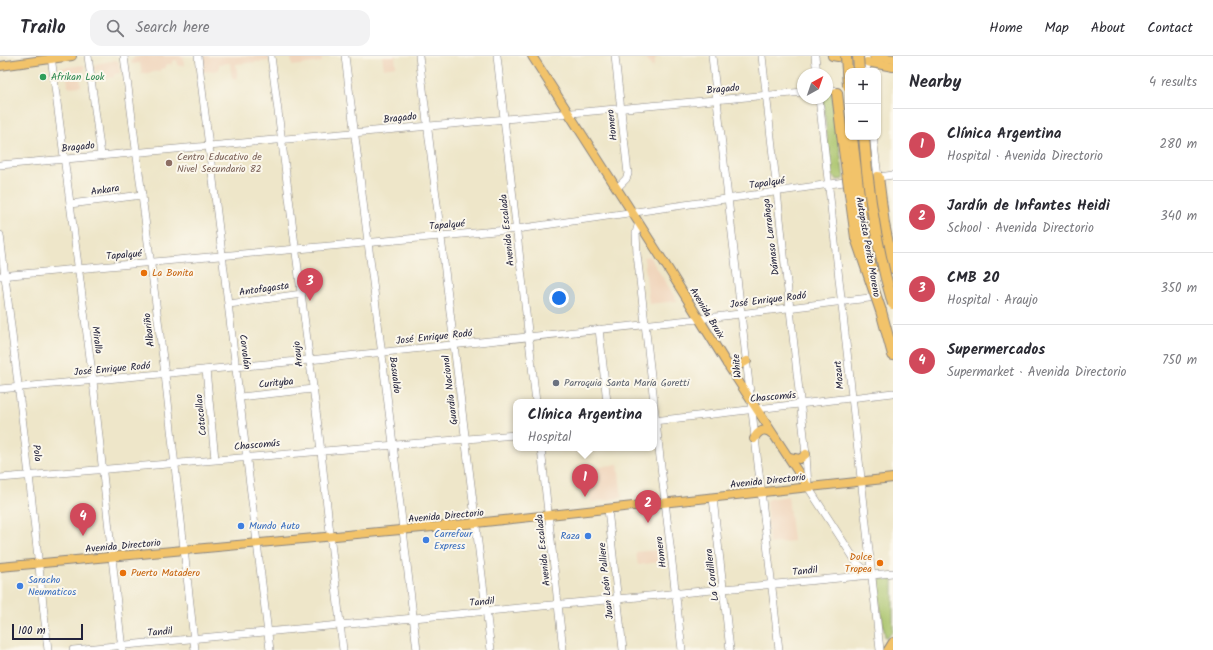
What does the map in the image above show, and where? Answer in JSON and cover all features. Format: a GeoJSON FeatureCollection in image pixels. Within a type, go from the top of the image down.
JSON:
{"type":"FeatureCollection","features":[{"type":"Feature","properties":{"kind":"highway"},"geometry":{"type":"LineString","coordinates":[[839,56],[845,76]]}},
{"type":"Feature","properties":{"kind":"highway"},"geometry":{"type":"LineString","coordinates":[[861,68],[866,58]]}},
{"type":"Feature","properties":{"kind":"highway","name":"Autopista Perito Moreno"},"geometry":{"type":"LineString","coordinates":[[837,93],[845,127]]}},
{"type":"Feature","properties":{"kind":"highway","name":"Autopista Perito Moreno"},"geometry":{"type":"LineString","coordinates":[[847,140],[856,238],[881,311],[893,355]]}},
{"type":"Feature","properties":{"kind":"highway","name":"Autopista Perito Moreno"},"geometry":{"type":"LineString","coordinates":[[864,140],[869,190],[880,251],[893,304]]}},
{"type":"Feature","properties":{"kind":"highway"},"geometry":{"type":"LineString","coordinates":[[878,177],[893,268]]}},
{"type":"Feature","properties":{"kind":"main road"},"geometry":{"type":"LineString","coordinates":[[0,66],[51,57],[72,56]]}},
{"type":"Feature","properties":{"kind":"main road","name":"Avenida Bruix"},"geometry":{"type":"LineString","coordinates":[[532,56],[639,222],[750,400],[753,409],[789,457],[808,487]]}},
{"type":"Feature","properties":{"kind":"main road"},"geometry":{"type":"LineString","coordinates":[[866,58],[893,59]]}},
{"type":"Feature","properties":{"kind":"main road"},"geometry":{"type":"LineString","coordinates":[[866,58],[893,67]]}},
{"type":"Feature","properties":{"kind":"main road"},"geometry":{"type":"LineString","coordinates":[[727,364],[736,367],[747,360]]}},
{"type":"Feature","properties":{"kind":"main road"},"geometry":{"type":"LineString","coordinates":[[754,439],[762,430],[767,430],[774,436]]}},
{"type":"Feature","properties":{"kind":"main road"},"geometry":{"type":"LineString","coordinates":[[789,457],[800,459],[806,454]]}},
{"type":"Feature","properties":{"kind":"main road","name":"Avenida Directorio"},"geometry":{"type":"LineString","coordinates":[[0,568],[476,523],[893,478]]}},
{"type":"Feature","properties":{"kind":"main road"},"geometry":{"type":"LineString","coordinates":[[888,650],[893,642]]}},
{"type":"Feature","properties":{"kind":"street"},"geometry":{"type":"LineString","coordinates":[[88,56],[100,155]]}},
{"type":"Feature","properties":{"kind":"street","name":"Albariño"},"geometry":{"type":"LineString","coordinates":[[124,56],[165,374],[195,650]]}},
{"type":"Feature","properties":{"kind":"street","name":"Corvalán"},"geometry":{"type":"LineString","coordinates":[[198,56],[237,367],[270,650]]}},
{"type":"Feature","properties":{"kind":"street","name":"Araujo"},"geometry":{"type":"LineString","coordinates":[[271,56],[321,450],[343,650]]}},
{"type":"Feature","properties":{"kind":"street","name":"Basualdo"},"geometry":{"type":"LineString","coordinates":[[345,56],[394,444],[417,650]]}},
{"type":"Feature","properties":{"kind":"street","name":"Guardia Nacional"},"geometry":{"type":"LineString","coordinates":[[419,56],[491,650]]}},
{"type":"Feature","properties":{"kind":"street","name":"Avenida Escalada"},"geometry":{"type":"LineString","coordinates":[[497,56],[536,399]]}},
{"type":"Feature","properties":{"kind":"street","name":"Homero"},"geometry":{"type":"LineString","coordinates":[[614,56],[628,174],[626,179],[617,188]]}},
{"type":"Feature","properties":{"kind":"street","name":"White"},"geometry":{"type":"LineString","coordinates":[[712,56],[747,360],[750,400]]}},
{"type":"Feature","properties":{"kind":"street","name":"Dámaso Larrañaga"},"geometry":{"type":"LineString","coordinates":[[762,56],[806,454],[808,487]]}},
{"type":"Feature","properties":{"kind":"street"},"geometry":{"type":"LineString","coordinates":[[815,56],[816,68]]}},
{"type":"Feature","properties":{"kind":"street","name":"Miralla"},"geometry":{"type":"LineString","coordinates":[[51,57],[92,381],[122,648]]}},
{"type":"Feature","properties":{"kind":"street"},"geometry":{"type":"LineString","coordinates":[[866,58],[867,68]]}},
{"type":"Feature","properties":{"kind":"street"},"geometry":{"type":"LineString","coordinates":[[833,90],[837,93]]}},
{"type":"Feature","properties":{"kind":"street","name":"Bragado"},"geometry":{"type":"LineString","coordinates":[[0,165],[136,151],[281,140],[797,92]]}},
{"type":"Feature","properties":{"kind":"street","name":"Mozart"},"geometry":{"type":"LineString","coordinates":[[820,104],[880,650]]}},
{"type":"Feature","properties":{"kind":"street"},"geometry":{"type":"LineString","coordinates":[[873,140],[878,177]]}},
{"type":"Feature","properties":{"kind":"street","name":"Tapalqué"},"geometry":{"type":"LineString","coordinates":[[2,276],[517,229],[893,175]]}},
{"type":"Feature","properties":{"kind":"street","name":"Ankara"},"geometry":{"type":"LineString","coordinates":[[70,204],[142,195]]}},
{"type":"Feature","properties":{"kind":"street","name":"Homero"},"geometry":{"type":"LineString","coordinates":[[639,222],[636,233],[654,399]]}},
{"type":"Feature","properties":{"kind":"street","name":"Pola"},"geometry":{"type":"LineString","coordinates":[[0,235],[2,276],[29,476],[48,650]]}},
{"type":"Feature","properties":{"kind":"street","name":"Antofagasta"},"geometry":{"type":"LineString","coordinates":[[228,304],[302,294]]}},
{"type":"Feature","properties":{"kind":"street","name":"José Enrique Rodó"},"geometry":{"type":"LineString","coordinates":[[0,389],[382,353],[645,323],[699,319],[741,312],[869,298]]}},
{"type":"Feature","properties":{"kind":"street"},"geometry":{"type":"LineString","coordinates":[[599,329],[607,399]]}},
{"type":"Feature","properties":{"kind":"street","name":"Cotocollao"},"geometry":{"type":"LineString","coordinates":[[206,370],[215,458]]}},
{"type":"Feature","properties":{"kind":"street","name":"Curityba"},"geometry":{"type":"LineString","coordinates":[[240,397],[313,389]]}},
{"type":"Feature","properties":{"kind":"street","name":"Chascomús"},"geometry":{"type":"LineString","coordinates":[[657,421],[800,405],[893,392]]}},
{"type":"Feature","properties":{"kind":"street"},"geometry":{"type":"LineString","coordinates":[[753,409],[754,439],[778,650]]}},
{"type":"Feature","properties":{"kind":"street","name":"Chascomús"},"geometry":{"type":"LineString","coordinates":[[0,478],[215,458],[513,435]]}},
{"type":"Feature","properties":{"kind":"street","name":"Homero"},"geometry":{"type":"LineString","coordinates":[[657,437],[682,650]]}},
{"type":"Feature","properties":{"kind":"street","name":"Avenida Escalada"},"geometry":{"type":"LineString","coordinates":[[541,451],[550,515],[563,650]]}},
{"type":"Feature","properties":{"kind":"street","name":"Avenida Bruix"},"geometry":{"type":"LineString","coordinates":[[808,487],[857,563],[871,575]]}},
{"type":"Feature","properties":{"kind":"street","name":"La Cordillera"},"geometry":{"type":"LineString","coordinates":[[713,498],[730,650]]}},
{"type":"Feature","properties":{"kind":"street","name":"Juan León Palliere"},"geometry":{"type":"LineString","coordinates":[[608,509],[624,650]]}},
{"type":"Feature","properties":{"kind":"street","name":"Tandil"},"geometry":{"type":"LineString","coordinates":[[73,650],[122,648],[268,632],[893,572]]}},
{"type":"Feature","properties":{"kind":"shaded area"},"geometry":{"type":"Polygon","coordinates":[[[142,56],[188,56],[183,57],[184,65],[178,66],[177,60],[172,61],[172,64],[166,64],[166,68],[160,69],[160,71],[142,74],[140,63],[132,64],[131,61],[134,58],[142,56]]]}},
{"type":"Feature","properties":{"kind":"shaded area"},"geometry":{"type":"Polygon","coordinates":[[[201,56],[269,56],[269,61],[236,64],[238,78],[232,79],[230,63],[219,64],[219,70],[203,72],[201,56]]]}},
{"type":"Feature","properties":{"kind":"shaded area"},"geometry":{"type":"Polygon","coordinates":[[[291,56],[321,56],[322,62],[292,66],[291,56]]]}},
{"type":"Feature","properties":{"kind":"shaded area"},"geometry":{"type":"Polygon","coordinates":[[[382,56],[398,56],[395,57],[396,66],[384,68],[382,56]]]}},
{"type":"Feature","properties":{"kind":"shaded area"},"geometry":{"type":"Polygon","coordinates":[[[643,56],[656,56],[653,68],[643,56]]]}},
{"type":"Feature","properties":{"kind":"shaded area"},"geometry":{"type":"Polygon","coordinates":[[[116,60],[119,62],[120,73],[114,74],[114,77],[102,78],[101,70],[94,71],[96,64],[116,60]]]}},
{"type":"Feature","properties":{"kind":"shaded area"},"geometry":{"type":"Polygon","coordinates":[[[85,66],[85,71],[79,72],[81,86],[68,87],[67,74],[56,74],[61,68],[85,66]]]}},
{"type":"Feature","properties":{"kind":"shaded area"},"geometry":{"type":"Polygon","coordinates":[[[649,256],[677,301],[649,304],[644,257],[649,256]]]}},
{"type":"Feature","properties":{"kind":"shaded area"},"geometry":{"type":"Polygon","coordinates":[[[618,464],[622,498],[591,502],[587,469],[618,464]]]}},
{"type":"Feature","properties":{"kind":"shaded area"},"geometry":{"type":"Polygon","coordinates":[[[788,496],[793,541],[769,544],[766,501],[769,499],[788,496]]]}},
{"type":"Feature","properties":{"kind":"shaded area"},"geometry":{"type":"Polygon","coordinates":[[[650,513],[652,526],[646,527],[644,514],[650,513]]]}},
{"type":"Feature","properties":{"kind":"shaded area"},"geometry":{"type":"Polygon","coordinates":[[[665,549],[666,561],[638,565],[636,552],[665,549]]]}},
{"type":"Feature","properties":{"kind":"green space"},"geometry":{"type":"Polygon","coordinates":[[[833,99],[844,179],[837,180],[831,175],[824,104],[833,104],[833,99]]]}},
{"type":"Feature","properties":{"kind":"green space"},"geometry":{"type":"Polygon","coordinates":[[[893,578],[893,631],[888,637],[885,637],[877,583],[880,579],[893,578]]]}},
{"type":"Feature","properties":{"kind":"place","name":"Afrikan Look"},"geometry":{"type":"Point","coordinates":[43,77]}},
{"type":"Feature","properties":{"kind":"place","name":"Centro Educativo de Nivel Secundario 82"},"geometry":{"type":"Point","coordinates":[169,163]}},
{"type":"Feature","properties":{"kind":"place","name":"La Bonita"},"geometry":{"type":"Point","coordinates":[144,273]}},
{"type":"Feature","properties":{"kind":"place","name":"CMB 20"},"geometry":{"type":"Point","coordinates":[310,301]}},
{"type":"Feature","properties":{"kind":"place","name":"Parroquia Santa María Goretti"},"geometry":{"type":"Point","coordinates":[556,383]}},
{"type":"Feature","properties":{"kind":"place","name":"Clínica Argentina"},"geometry":{"type":"Point","coordinates":[585,497]}},
{"type":"Feature","properties":{"kind":"place","name":"Jardín de Infantes Heidi"},"geometry":{"type":"Point","coordinates":[648,523]}},
{"type":"Feature","properties":{"kind":"place","name":"Mundo Auto"},"geometry":{"type":"Point","coordinates":[241,526]}},
{"type":"Feature","properties":{"kind":"place","name":"Supermercados"},"geometry":{"type":"Point","coordinates":[83,536]}},
{"type":"Feature","properties":{"kind":"place","name":"Raza"},"geometry":{"type":"Point","coordinates":[588,536]}},
{"type":"Feature","properties":{"kind":"place","name":"Carrefour Express"},"geometry":{"type":"Point","coordinates":[426,540]}},
{"type":"Feature","properties":{"kind":"place","name":"Dolce Tropea"},"geometry":{"type":"Point","coordinates":[880,563]}},
{"type":"Feature","properties":{"kind":"place","name":"Puerto Matadero"},"geometry":{"type":"Point","coordinates":[123,573]}},
{"type":"Feature","properties":{"kind":"place","name":"Saracho Neumaticos"},"geometry":{"type":"Point","coordinates":[20,586]}}]}
